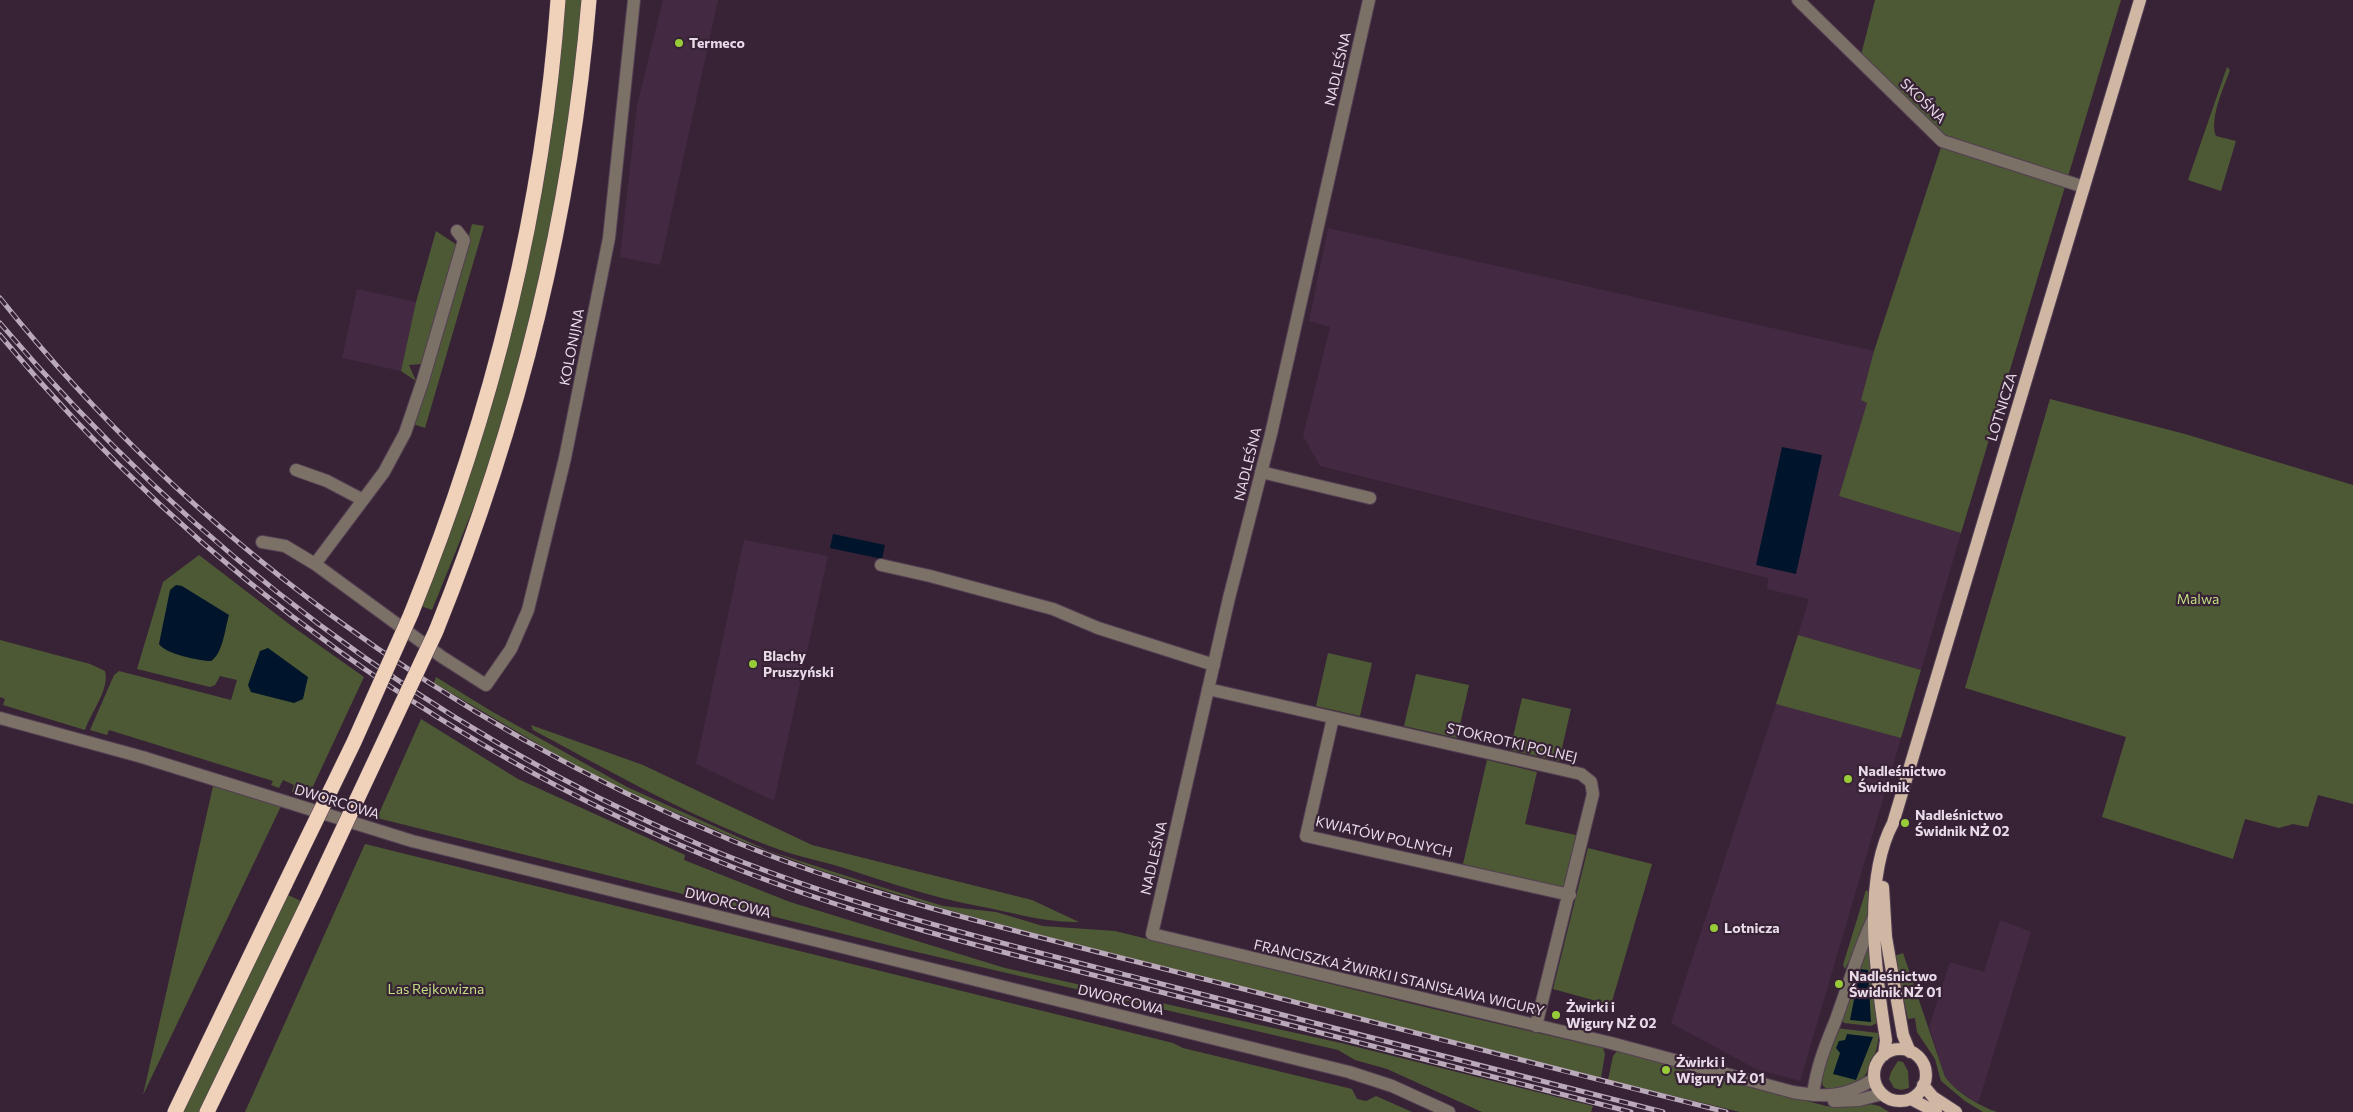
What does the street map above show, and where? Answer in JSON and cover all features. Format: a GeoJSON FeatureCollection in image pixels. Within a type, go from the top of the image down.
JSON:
{"type":"FeatureCollection","features":[{"type":"Feature","properties":{"kind":"highway"},"geometry":{"type":"LineString","coordinates":[[175,1112],[358,733],[411,614],[442,535],[471,448],[513,293],[537,167],[548,95],[558,0]]}},
{"type":"Feature","properties":{"kind":"highway"},"geometry":{"type":"LineString","coordinates":[[207,1112],[313,893],[436,631],[471,542],[497,465],[536,327],[567,178],[589,0]]}},
{"type":"Feature","properties":{"kind":"main road","name":"LOTNICZA"},"geometry":{"type":"LineString","coordinates":[[1910,1052],[1903,1034],[1883,915],[1883,878],[1893,823],[2140,0]]}},
{"type":"Feature","properties":{"kind":"main road","name":"LOTNICZA"},"geometry":{"type":"LineString","coordinates":[[1884,1055],[1886,1040],[1874,917],[1876,877],[1887,834],[1893,823]]}},
{"type":"Feature","properties":{"kind":"main road"},"geometry":{"type":"LineString","coordinates":[[1895,1050],[1910,1052],[1918,1057],[1924,1066],[1926,1076],[1923,1086],[1911,1099],[1896,1101],[1882,1094],[1874,1078],[1876,1066],[1884,1055],[1895,1050]]}},
{"type":"Feature","properties":{"kind":"main road"},"geometry":{"type":"LineString","coordinates":[[1923,1086],[1933,1097],[1956,1112]]}},
{"type":"Feature","properties":{"kind":"main road"},"geometry":{"type":"LineString","coordinates":[[1911,1099],[1936,1112]]}},
{"type":"Feature","properties":{"kind":"street","name":"KOLONIJNA"},"geometry":{"type":"LineString","coordinates":[[315,564],[442,657],[486,685],[511,649],[528,610],[566,458],[609,238],[634,0]]}},
{"type":"Feature","properties":{"kind":"street","name":"NADLEŚNA"},"geometry":{"type":"LineString","coordinates":[[1152,934],[1208,689],[1261,472],[1369,0]]}},
{"type":"Feature","properties":{"kind":"street","name":"SKOŚNA"},"geometry":{"type":"LineString","coordinates":[[1798,0],[1942,141],[2084,187]]}},
{"type":"Feature","properties":{"kind":"street"},"geometry":{"type":"LineString","coordinates":[[262,542],[285,546],[315,564],[363,500],[395,453],[414,407],[464,240],[456,231]]}},
{"type":"Feature","properties":{"kind":"street"},"geometry":{"type":"LineString","coordinates":[[296,470],[327,481],[363,500]]}},
{"type":"Feature","properties":{"kind":"street"},"geometry":{"type":"LineString","coordinates":[[1261,472],[1370,498]]}},
{"type":"Feature","properties":{"kind":"street"},"geometry":{"type":"LineString","coordinates":[[881,565],[1053,609],[1098,628],[1214,665]]}},
{"type":"Feature","properties":{"kind":"street","name":"STOKROTKI POLNEJ"},"geometry":{"type":"LineString","coordinates":[[1208,689],[1587,777],[1594,788],[1593,794],[1570,895],[1536,1026]]}},
{"type":"Feature","properties":{"kind":"street","name":"DWORCOWA"},"geometry":{"type":"LineString","coordinates":[[0,718],[142,757],[412,840],[1349,1072],[1392,1086],[1449,1112]]}},
{"type":"Feature","properties":{"kind":"street","name":"KWIATÓW POLNYCH"},"geometry":{"type":"LineString","coordinates":[[1333,718],[1306,836],[1570,895]]}},
{"type":"Feature","properties":{"kind":"street"},"geometry":{"type":"LineString","coordinates":[[1874,917],[1855,960],[1817,1071],[1812,1095],[1847,1093],[1874,1078]]}},
{"type":"Feature","properties":{"kind":"street","name":"FRANCISZKA ŻWIRKI I STANISŁAWA WIGURY"},"geometry":{"type":"LineString","coordinates":[[1152,934],[1843,1102],[1882,1094]]}},
{"type":"Feature","properties":{"kind":"shaded area"},"geometry":{"type":"Polygon","coordinates":[[[663,0],[718,0],[660,265],[620,257],[637,105],[663,0]]]}},
{"type":"Feature","properties":{"kind":"shaded area"},"geometry":{"type":"Polygon","coordinates":[[[1328,228],[1874,351],[1861,400],[1867,403],[1839,496],[1961,533],[1921,670],[1798,635],[1809,599],[1767,589],[1768,578],[1320,466],[1303,436],[1330,327],[1309,321],[1328,228]]]}},
{"type":"Feature","properties":{"kind":"shaded area"},"geometry":{"type":"Polygon","coordinates":[[[357,289],[416,302],[401,371],[342,358],[357,289]]]}},
{"type":"Feature","properties":{"kind":"shaded area","name":"Blachy Pruszyński"},"geometry":{"type":"Polygon","coordinates":[[[744,540],[828,556],[774,801],[696,764],[744,540]]]}},
{"type":"Feature","properties":{"kind":"shaded area"},"geometry":{"type":"Polygon","coordinates":[[[1776,704],[1901,738],[1800,1081],[1756,1069],[1671,1023],[1776,704]]]}},
{"type":"Feature","properties":{"kind":"shaded area"},"geometry":{"type":"Polygon","coordinates":[[[2000,920],[2031,932],[1978,1104],[1950,1084],[1945,1077],[1929,1027],[1950,962],[1984,972],[2000,920]]]}},
{"type":"Feature","properties":{"kind":"green space"},"geometry":{"type":"Polygon","coordinates":[[[564,0],[582,0],[571,112],[555,207],[513,393],[481,489],[432,610],[421,606],[502,366],[564,0]]]}},
{"type":"Feature","properties":{"kind":"green space"},"geometry":{"type":"Polygon","coordinates":[[[1875,0],[2121,0],[1961,533],[1839,496],[1867,403],[1861,400],[1874,351],[1944,138],[1861,55],[1875,0]]]}},
{"type":"Feature","properties":{"kind":"green space"},"geometry":{"type":"Polygon","coordinates":[[[2227,67],[2230,70],[2218,103],[2214,129],[2216,136],[2236,141],[2221,191],[2188,180],[2227,67]]]}},
{"type":"Feature","properties":{"kind":"green space"},"geometry":{"type":"Polygon","coordinates":[[[472,224],[484,226],[425,428],[413,424],[442,337],[472,224]]]}},
{"type":"Feature","properties":{"kind":"green space"},"geometry":{"type":"Polygon","coordinates":[[[436,231],[457,245],[422,364],[409,365],[416,381],[401,371],[416,302],[436,231]]]}},
{"type":"Feature","properties":{"kind":"green space","name":"Malwa"},"geometry":{"type":"Polygon","coordinates":[[[2050,399],[2185,434],[2353,485],[2353,804],[2318,795],[2308,827],[2293,824],[2279,828],[2245,819],[2233,859],[2102,817],[2126,737],[1965,688],[2050,399]]]}},
{"type":"Feature","properties":{"kind":"green space"},"geometry":{"type":"Polygon","coordinates":[[[199,555],[289,624],[364,677],[308,797],[292,792],[294,785],[283,780],[279,788],[271,785],[273,781],[109,730],[107,735],[90,730],[114,675],[119,671],[231,700],[237,680],[220,676],[215,685],[210,687],[137,669],[163,582],[199,555]]]}},
{"type":"Feature","properties":{"kind":"green space"},"geometry":{"type":"Polygon","coordinates":[[[1798,635],[1921,670],[1901,738],[1776,704],[1798,635]]]}},
{"type":"Feature","properties":{"kind":"green space"},"geometry":{"type":"Polygon","coordinates":[[[0,640],[90,664],[105,671],[105,685],[85,730],[3,705],[5,699],[0,697],[0,640]]]}},
{"type":"Feature","properties":{"kind":"green space"},"geometry":{"type":"Polygon","coordinates":[[[1328,653],[1372,663],[1360,716],[1316,706],[1328,653]]]}},
{"type":"Feature","properties":{"kind":"green space"},"geometry":{"type":"Polygon","coordinates":[[[1416,674],[1469,685],[1457,738],[1404,726],[1416,674]]]}},
{"type":"Feature","properties":{"kind":"green space"},"geometry":{"type":"Polygon","coordinates":[[[436,677],[491,711],[627,787],[769,851],[943,906],[996,912],[1043,926],[1115,931],[1425,1007],[1603,1048],[1605,1054],[1601,1078],[1033,933],[941,908],[822,871],[739,840],[634,795],[572,764],[434,683],[436,677]]]}},
{"type":"Feature","properties":{"kind":"green space"},"geometry":{"type":"Polygon","coordinates":[[[1522,698],[1571,709],[1559,761],[1510,750],[1522,698]]]}},
{"type":"Feature","properties":{"kind":"green space"},"geometry":{"type":"Polygon","coordinates":[[[421,719],[518,779],[685,855],[684,860],[790,902],[1005,968],[1345,1044],[1593,1106],[1591,1112],[1482,1112],[1387,1069],[1355,1060],[1338,1050],[908,950],[377,818],[421,719]]]}},
{"type":"Feature","properties":{"kind":"green space"},"geometry":{"type":"Polygon","coordinates":[[[531,725],[643,765],[812,845],[1032,900],[1079,922],[1041,919],[944,898],[786,852],[753,840],[657,796],[533,730],[531,725]]]}},
{"type":"Feature","properties":{"kind":"green space"},"geometry":{"type":"Polygon","coordinates":[[[1487,760],[1537,772],[1525,824],[1576,835],[1564,888],[1463,864],[1487,760]]]}},
{"type":"Feature","properties":{"kind":"green space"},"geometry":{"type":"Polygon","coordinates":[[[214,782],[283,802],[143,1095],[214,782]]]}},
{"type":"Feature","properties":{"kind":"green space","name":"Las Rejkowizna"},"geometry":{"type":"Polygon","coordinates":[[[365,844],[1173,1043],[1183,1048],[1352,1089],[1357,1099],[1366,1101],[1376,1096],[1412,1112],[245,1112],[365,844]]]}},
{"type":"Feature","properties":{"kind":"green space"},"geometry":{"type":"Polygon","coordinates":[[[1588,848],[1652,864],[1611,1005],[1553,989],[1588,848]]]}},
{"type":"Feature","properties":{"kind":"green space"},"geometry":{"type":"Polygon","coordinates":[[[1866,890],[1870,893],[1868,914],[1859,941],[1845,969],[1843,965],[1866,890]]]}},
{"type":"Feature","properties":{"kind":"green space"},"geometry":{"type":"Polygon","coordinates":[[[288,895],[301,901],[200,1112],[181,1112],[288,895]]]}},
{"type":"Feature","properties":{"kind":"green space"},"geometry":{"type":"Polygon","coordinates":[[[1869,934],[1877,1023],[1871,1026],[1844,1023],[1842,1020],[1869,934]]]}},
{"type":"Feature","properties":{"kind":"green space"},"geometry":{"type":"Polygon","coordinates":[[[1903,953],[1945,1077],[1968,1098],[1997,1112],[1983,1112],[1965,1101],[1941,1081],[1935,1059],[1917,1032],[1915,1018],[1908,1019],[1894,956],[1903,953]]]}},
{"type":"Feature","properties":{"kind":"green space"},"geometry":{"type":"Polygon","coordinates":[[[1836,1028],[1878,1033],[1878,1039],[1873,1060],[1861,1080],[1851,1087],[1830,1091],[1823,1086],[1821,1077],[1836,1028]]]}},
{"type":"Feature","properties":{"kind":"green space"},"geometry":{"type":"Polygon","coordinates":[[[1617,1051],[1826,1106],[1874,1105],[1880,1106],[1889,1112],[1740,1112],[1608,1080],[1613,1056],[1617,1051]]]}},
{"type":"Feature","properties":{"kind":"green space"},"geometry":{"type":"Polygon","coordinates":[[[1898,1061],[1903,1062],[1908,1071],[1909,1088],[1901,1090],[1894,1088],[1889,1079],[1898,1061]]]}},
{"type":"Feature","properties":{"kind":"water"},"geometry":{"type":"Polygon","coordinates":[[[1782,447],[1822,455],[1796,574],[1756,565],[1782,447]]]}},
{"type":"Feature","properties":{"kind":"water"},"geometry":{"type":"Polygon","coordinates":[[[833,534],[885,545],[882,559],[830,548],[833,534]]]}},
{"type":"Feature","properties":{"kind":"water"},"geometry":{"type":"Polygon","coordinates":[[[176,585],[182,586],[229,615],[221,647],[215,658],[211,661],[175,654],[159,644],[170,590],[176,585]]]}},
{"type":"Feature","properties":{"kind":"water"},"geometry":{"type":"Polygon","coordinates":[[[268,648],[308,677],[303,699],[294,703],[251,692],[248,685],[260,651],[268,648]]]}},
{"type":"Feature","properties":{"kind":"water"},"geometry":{"type":"Polygon","coordinates":[[[1860,969],[1868,970],[1871,1022],[1850,1020],[1860,969]]]}},
{"type":"Feature","properties":{"kind":"water"},"geometry":{"type":"Polygon","coordinates":[[[1847,1034],[1873,1037],[1856,1080],[1833,1074],[1840,1053],[1836,1048],[1839,1041],[1845,1040],[1847,1034]]]}},
{"type":"Feature","properties":{"kind":"railway"},"geometry":{"type":"LineString","coordinates":[[0,298],[75,386],[156,468],[241,545],[332,616],[427,681],[526,741],[628,794],[733,841],[839,880],[893,897],[1056,941],[1726,1112]]}},
{"type":"Feature","properties":{"kind":"railway"},"geometry":{"type":"LineString","coordinates":[[0,323],[74,405],[151,483],[233,556],[319,624],[408,687],[501,745],[598,797],[698,844],[753,866],[809,886],[921,921],[1035,952],[1663,1112]]}},
{"type":"Feature","properties":{"kind":"railway"},"geometry":{"type":"LineString","coordinates":[[0,335],[77,422],[159,504],[247,580],[339,651],[435,715],[535,774],[638,826],[745,872],[793,890],[890,921],[1038,961],[1631,1112]]}},
{"type":"Feature","properties":{"kind":"place","name":"Termeco"},"geometry":{"type":"Point","coordinates":[679,43]}},
{"type":"Feature","properties":{"kind":"place","name":"Blachy Pruszyński"},"geometry":{"type":"Point","coordinates":[753,664]}},
{"type":"Feature","properties":{"kind":"place","name":"Nadleśnictwo Świdnik"},"geometry":{"type":"Point","coordinates":[1848,779]}},
{"type":"Feature","properties":{"kind":"place","name":"Nadleśnictwo Świdnik NŻ 02"},"geometry":{"type":"Point","coordinates":[1905,823]}},
{"type":"Feature","properties":{"kind":"place","name":"Lotnicza"},"geometry":{"type":"Point","coordinates":[1714,928]}},
{"type":"Feature","properties":{"kind":"place","name":"Nadleśnictwo Świdnik NŻ 01"},"geometry":{"type":"Point","coordinates":[1839,984]}},
{"type":"Feature","properties":{"kind":"place","name":"Żwirki i Wigury NŻ 02"},"geometry":{"type":"Point","coordinates":[1556,1015]}},
{"type":"Feature","properties":{"kind":"place","name":"Żwirki i Wigury NŻ 01"},"geometry":{"type":"Point","coordinates":[1666,1070]}}]}
